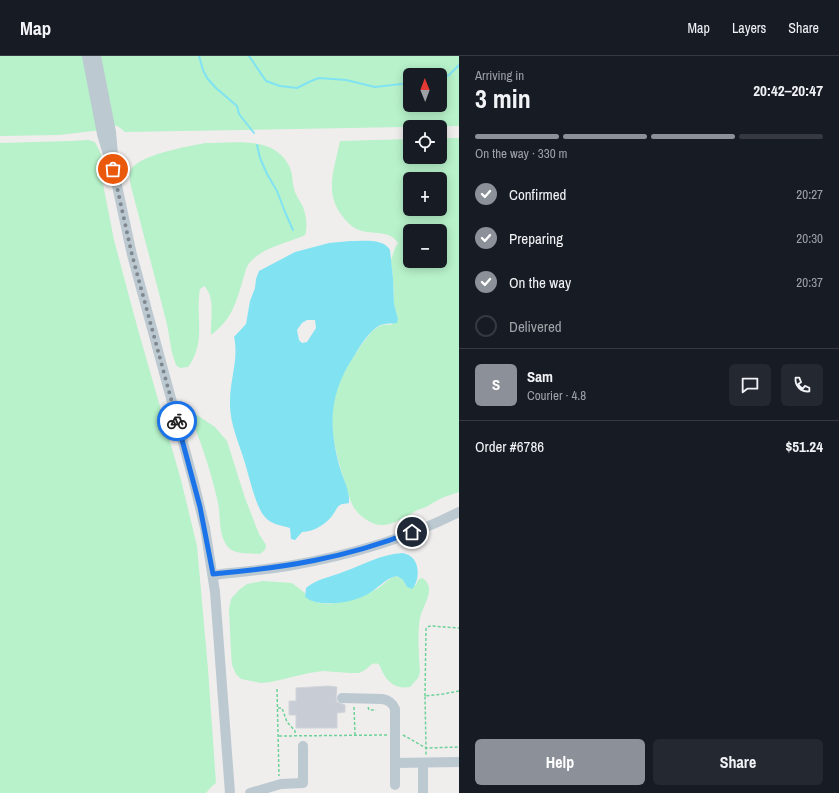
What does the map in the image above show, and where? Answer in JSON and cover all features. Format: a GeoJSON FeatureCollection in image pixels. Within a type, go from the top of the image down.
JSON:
{"type":"FeatureCollection","features":[{"type":"Feature","properties":{"kind":"street"},"geometry":{"type":"LineString","coordinates":[[88,56],[105,123]]}},
{"type":"Feature","properties":{"kind":"street"},"geometry":{"type":"LineString","coordinates":[[96,56],[105,123],[116,181],[138,277],[200,507],[213,574],[230,793]]}},
{"type":"Feature","properties":{"kind":"street"},"geometry":{"type":"LineString","coordinates":[[213,574],[288,566],[354,552],[391,540],[459,512]]}},
{"type":"Feature","properties":{"kind":"street"},"geometry":{"type":"LineString","coordinates":[[342,698],[382,699],[387,700],[393,705],[395,709],[396,785]]}},
{"type":"Feature","properties":{"kind":"street"},"geometry":{"type":"LineString","coordinates":[[250,793],[281,784],[305,785],[303,746]]}},
{"type":"Feature","properties":{"kind":"street"},"geometry":{"type":"LineString","coordinates":[[395,763],[459,762]]}},
{"type":"Feature","properties":{"kind":"street"},"geometry":{"type":"LineString","coordinates":[[423,793],[424,763]]}},
{"type":"Feature","properties":{"kind":"path"},"geometry":{"type":"LineString","coordinates":[[424,763],[426,748],[426,629],[427,627],[431,626],[459,628]]}},
{"type":"Feature","properties":{"kind":"path"},"geometry":{"type":"LineString","coordinates":[[277,689],[278,778]]}},
{"type":"Feature","properties":{"kind":"path"},"geometry":{"type":"LineString","coordinates":[[425,696],[459,691]]}},
{"type":"Feature","properties":{"kind":"path"},"geometry":{"type":"LineString","coordinates":[[354,706],[355,735]]}},
{"type":"Feature","properties":{"kind":"path"},"geometry":{"type":"LineString","coordinates":[[278,708],[282,708],[287,722],[295,731],[295,736]]}},
{"type":"Feature","properties":{"kind":"path"},"geometry":{"type":"LineString","coordinates":[[278,736],[390,734]]}},
{"type":"Feature","properties":{"kind":"path"},"geometry":{"type":"LineString","coordinates":[[402,734],[426,748],[459,747]]}},
{"type":"Feature","properties":{"kind":"green space"},"geometry":{"type":"Polygon","coordinates":[[[0,56],[87,56],[102,130],[59,135],[0,136],[0,56]]]}},
{"type":"Feature","properties":{"kind":"green space"},"geometry":{"type":"Polygon","coordinates":[[[96,56],[459,56],[459,126],[447,126],[447,120],[403,120],[403,127],[125,132],[119,127],[109,123],[96,56]]]}},
{"type":"Feature","properties":{"kind":"green space"},"geometry":{"type":"Polygon","coordinates":[[[447,138],[459,138],[459,492],[442,498],[404,518],[385,525],[375,524],[363,518],[351,503],[335,444],[332,413],[333,402],[338,386],[358,350],[375,329],[382,325],[391,325],[398,319],[394,304],[391,260],[398,243],[389,235],[357,229],[343,217],[337,208],[333,198],[332,180],[340,141],[403,139],[403,164],[447,164],[447,138]]]}},
{"type":"Feature","properties":{"kind":"green space"},"geometry":{"type":"Polygon","coordinates":[[[88,140],[95,142],[101,154],[103,184],[114,240],[181,480],[197,546],[216,783],[206,793],[0,793],[0,143],[88,140]]]}},
{"type":"Feature","properties":{"kind":"green space"},"geometry":{"type":"Polygon","coordinates":[[[205,143],[253,143],[275,150],[284,157],[292,174],[295,192],[305,212],[306,228],[305,235],[267,250],[253,259],[246,269],[237,299],[228,318],[211,335],[212,309],[210,296],[204,286],[200,289],[199,338],[197,348],[188,367],[180,368],[176,365],[172,353],[167,324],[131,188],[130,176],[131,170],[135,165],[143,160],[165,152],[205,143]]]}},
{"type":"Feature","properties":{"kind":"green space"},"geometry":{"type":"Polygon","coordinates":[[[194,415],[197,415],[215,427],[227,441],[245,498],[259,534],[266,545],[265,550],[260,554],[243,553],[231,550],[225,542],[221,532],[219,508],[202,446],[195,428],[194,415]]]}},
{"type":"Feature","properties":{"kind":"green space"},"geometry":{"type":"Polygon","coordinates":[[[397,576],[403,580],[407,587],[416,585],[418,580],[422,578],[427,582],[429,588],[419,625],[418,645],[420,672],[418,678],[410,687],[401,687],[391,683],[385,677],[378,664],[372,664],[359,673],[323,671],[261,683],[241,679],[236,674],[232,665],[229,609],[231,599],[247,584],[263,581],[292,583],[305,593],[305,597],[312,601],[331,604],[347,601],[364,595],[377,589],[397,576]]]}},
{"type":"Feature","properties":{"kind":"water"},"geometry":{"type":"Polygon","coordinates":[[[372,241],[387,246],[390,250],[394,304],[398,319],[397,323],[380,325],[371,332],[346,370],[335,397],[333,410],[334,438],[349,503],[340,505],[331,517],[324,523],[316,529],[302,532],[295,540],[291,539],[290,528],[271,522],[265,517],[253,492],[235,432],[230,409],[230,393],[235,361],[234,337],[246,324],[250,301],[259,271],[295,252],[329,243],[372,241]],[[307,320],[302,323],[297,330],[299,340],[302,343],[307,342],[316,328],[315,320],[307,320]]]}},
{"type":"Feature","properties":{"kind":"water"},"geometry":{"type":"Polygon","coordinates":[[[403,553],[413,559],[417,567],[418,577],[415,586],[412,589],[407,587],[403,580],[397,576],[389,579],[360,598],[344,602],[318,602],[305,597],[306,588],[319,580],[387,555],[403,553]]]}},
{"type":"Feature","properties":{"kind":"building"},"geometry":{"type":"Polygon","coordinates":[[[328,686],[337,687],[337,702],[345,705],[345,712],[337,713],[337,728],[296,728],[296,715],[289,715],[289,701],[296,701],[296,688],[328,686]]]}},
{"type":"Feature","properties":{"kind":"waterway"},"geometry":{"type":"LineString","coordinates":[[199,56],[207,78],[237,106],[239,114],[254,133]]}},
{"type":"Feature","properties":{"kind":"waterway"},"geometry":{"type":"LineString","coordinates":[[249,56],[266,81],[280,86],[297,88],[319,78],[346,80],[375,87],[403,84]]}},
{"type":"Feature","properties":{"kind":"waterway"},"geometry":{"type":"LineString","coordinates":[[447,76],[459,65]]}},
{"type":"Feature","properties":{"kind":"waterway"},"geometry":{"type":"LineString","coordinates":[[257,145],[260,158],[277,191],[293,230]]}},
{"type":"Feature","properties":{"kind":"way so far"},"geometry":{"type":"LineString","coordinates":[[113,169],[132,255],[177,421]]}},
{"type":"Feature","properties":{"kind":"route"},"geometry":{"type":"LineString","coordinates":[[177,421],[200,507],[213,574],[253,571],[324,559],[354,552],[412,532]]}}]}
